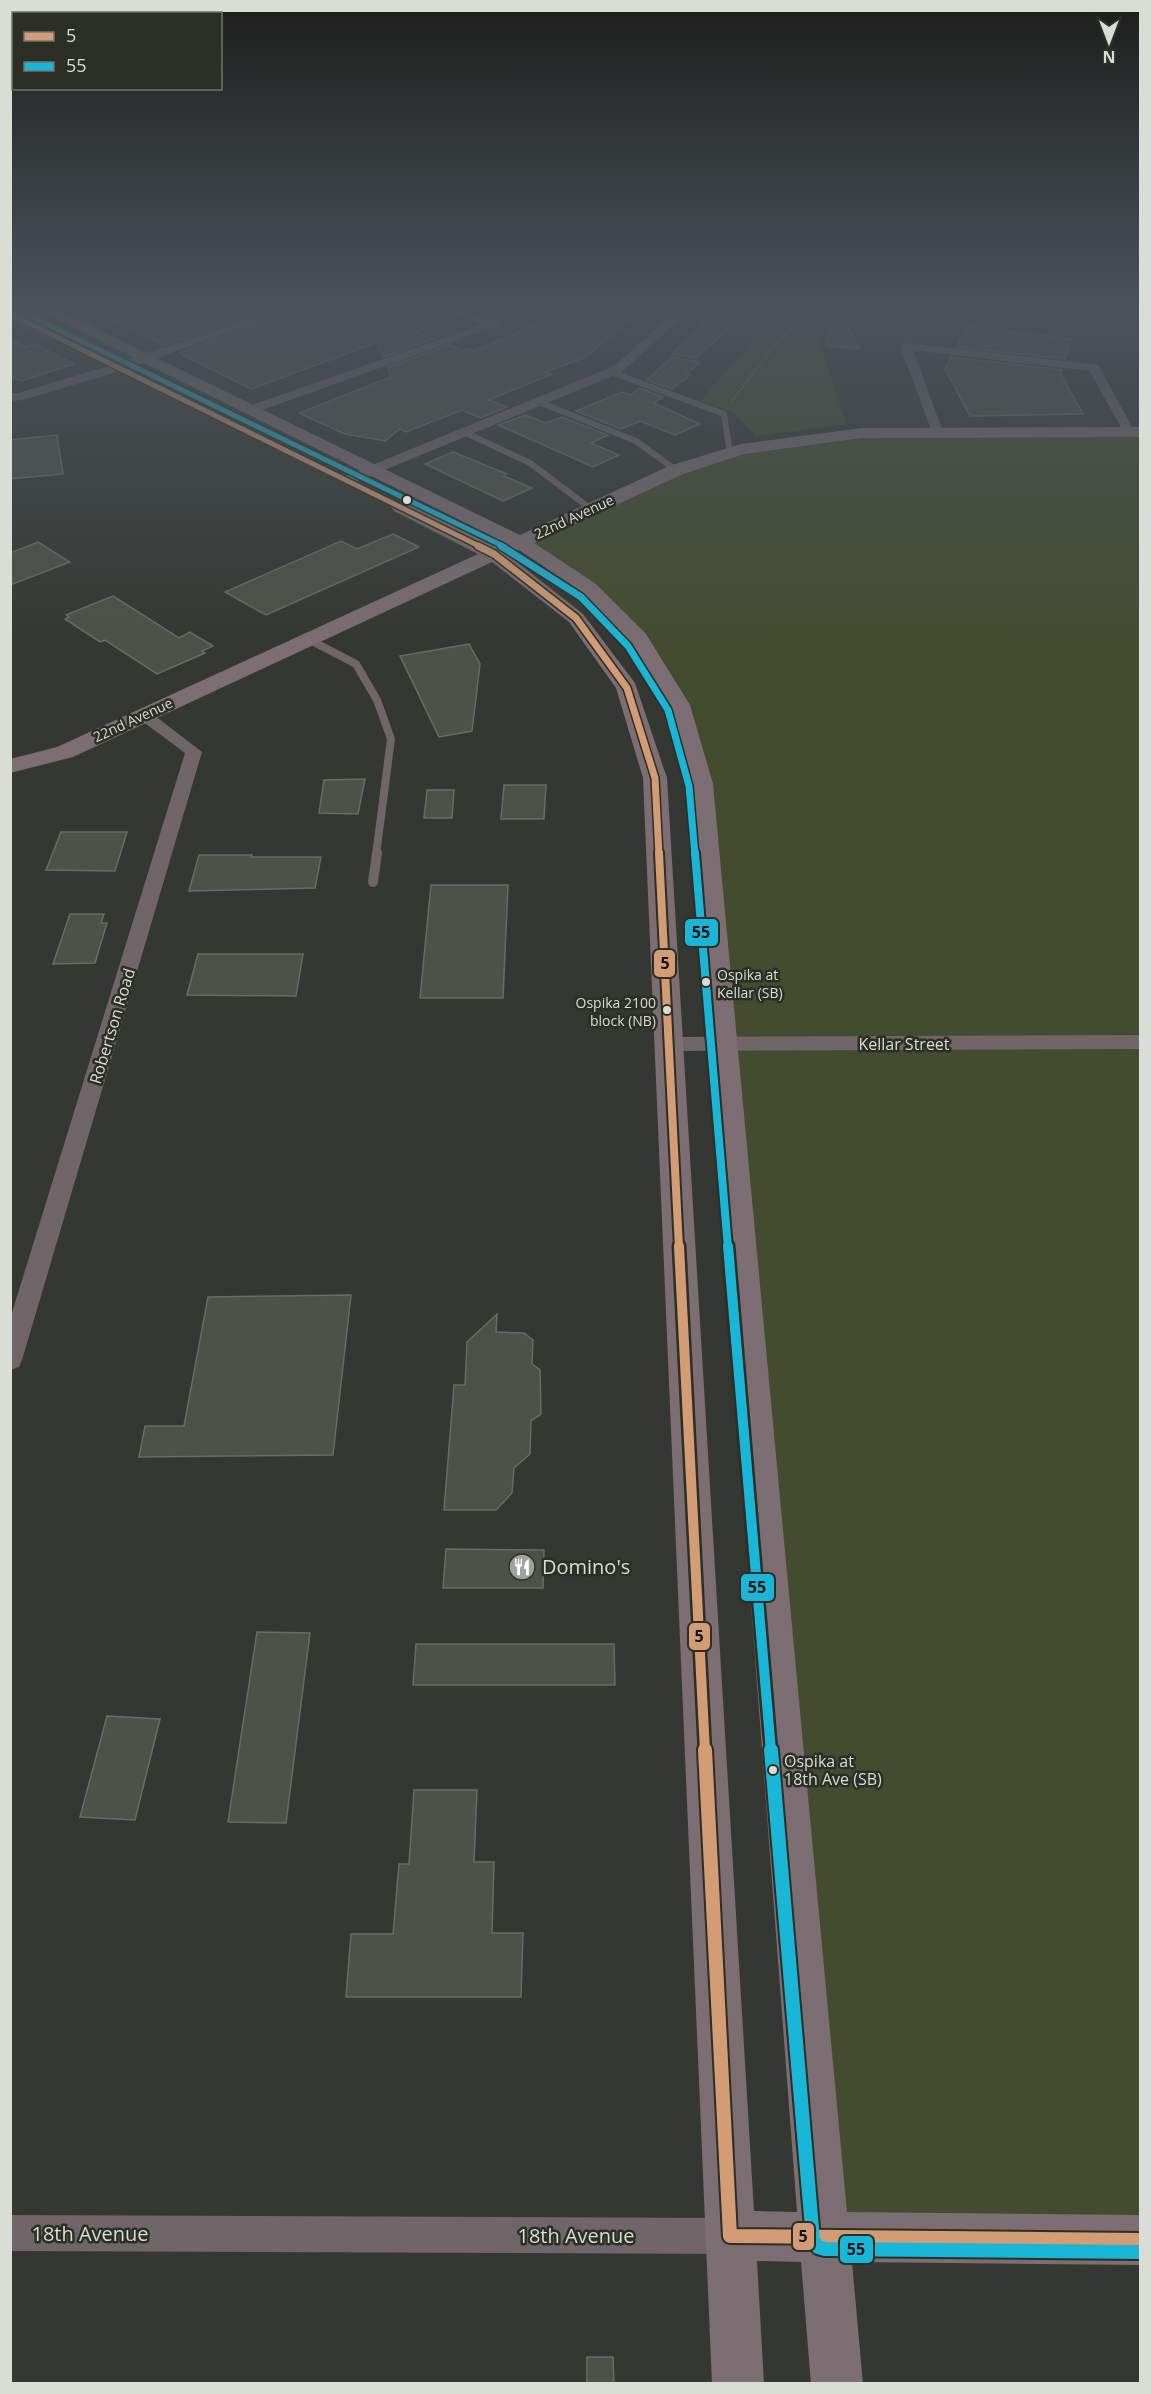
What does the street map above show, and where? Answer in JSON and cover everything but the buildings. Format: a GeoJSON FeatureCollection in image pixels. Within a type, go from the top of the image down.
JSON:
{"type":"FeatureCollection","features":[{"type":"Feature","properties":{"kind":"main road"},"geometry":{"type":"LineString","coordinates":[[222,418],[348,480],[507,548],[589,588],[638,639],[679,705],[701,784],[837,2384]]}},
{"type":"Feature","properties":{"kind":"main road"},"geometry":{"type":"LineString","coordinates":[[266,418],[373,469],[507,548],[576,618],[627,688],[655,778],[738,2384]]}},
{"type":"Feature","properties":{"kind":"main road","name":"22nd Avenue"},"geometry":{"type":"LineString","coordinates":[[10,766],[65,752],[676,470],[741,449],[862,433],[1135,432]]}},
{"type":"Feature","properties":{"kind":"main road","name":"18th Avenue"},"geometry":{"type":"LineString","coordinates":[[730,2236],[1140,2240]]}},
{"type":"Feature","properties":{"kind":"street"},"geometry":{"type":"LineString","coordinates":[[348,480],[500,418]]}},
{"type":"Feature","properties":{"kind":"street"},"geometry":{"type":"LineString","coordinates":[[932,418],[937,432]]}},
{"type":"Feature","properties":{"kind":"street"},"geometry":{"type":"LineString","coordinates":[[1126,418],[1135,432]]}},
{"type":"Feature","properties":{"kind":"street","name":"Robertson Road"},"geometry":{"type":"LineString","coordinates":[[10,1360],[194,752],[144,715]]}},
{"type":"Feature","properties":{"kind":"street","name":"Kellar Street"},"geometry":{"type":"LineString","coordinates":[[668,1044],[1140,1042]]}},
{"type":"Feature","properties":{"kind":"street","name":"18th Avenue"},"geometry":{"type":"LineString","coordinates":[[10,2233],[730,2236]]}},
{"type":"Feature","properties":{"kind":"lane"},"geometry":{"type":"LineString","coordinates":[[578,418],[636,441],[676,470]]}},
{"type":"Feature","properties":{"kind":"lane"},"geometry":{"type":"LineString","coordinates":[[725,418],[730,453]]}},
{"type":"Feature","properties":{"kind":"lane"},"geometry":{"type":"LineString","coordinates":[[464,432],[530,463],[591,509]]}},
{"type":"Feature","properties":{"kind":"lane"},"geometry":{"type":"LineString","coordinates":[[308,639],[356,664],[377,700],[391,739],[373,882]]}},
{"type":"Feature","properties":{"kind":"green space"},"geometry":{"type":"Polygon","coordinates":[[[739,418],[844,418],[846,424],[756,436],[739,418]]]}},
{"type":"Feature","properties":{"kind":"green space"},"geometry":{"type":"Polygon","coordinates":[[[1140,432],[1140,2232],[830,2231],[699,797],[674,709],[639,640],[524,543],[701,460],[836,435],[1140,432]]]}},
{"type":"Feature","properties":{"kind":"transit line","name":"5"},"geometry":{"type":"LineString","coordinates":[[219,418],[494,554],[576,618],[627,688],[655,778],[730,2236],[1140,2240]]}},
{"type":"Feature","properties":{"kind":"transit line","name":"55"},"geometry":{"type":"LineString","coordinates":[[239,418],[514,552],[581,597],[628,646],[668,710],[689,786],[813,2240],[818,2247],[825,2249],[1140,2252]]}},
{"type":"Feature","properties":{"kind":"place","name":"Ospika at Kellar (SB)"},"geometry":{"type":"Point","coordinates":[706,982]}},
{"type":"Feature","properties":{"kind":"place","name":"Ospika 2100 block (NB)"},"geometry":{"type":"Point","coordinates":[667,1010]}},
{"type":"Feature","properties":{"kind":"place","name":"Domino's"},"geometry":{"type":"Point","coordinates":[522,1567]}},
{"type":"Feature","properties":{"kind":"place","name":"Ospika at 18th Ave (SB)"},"geometry":{"type":"Point","coordinates":[773,1770]}}]}
